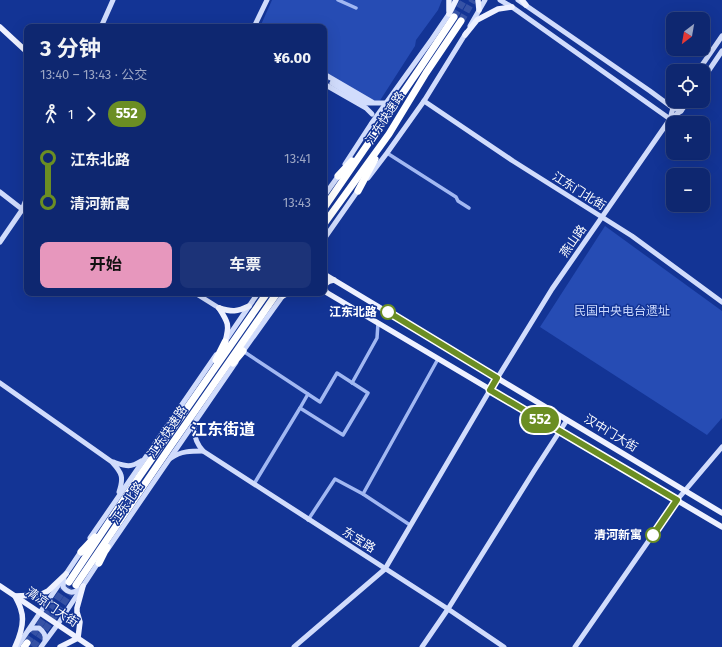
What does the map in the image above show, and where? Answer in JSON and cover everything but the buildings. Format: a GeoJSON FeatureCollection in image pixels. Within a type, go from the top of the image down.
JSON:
{"type":"FeatureCollection","features":[{"type":"Feature","properties":{"kind":"highway","name":"江东快速路"},"geometry":{"type":"LineString","coordinates":[[327,204],[420,68],[452,15]]}},
{"type":"Feature","properties":{"kind":"highway","name":"江东快速路"},"geometry":{"type":"LineString","coordinates":[[327,220],[389,134],[426,73],[461,21]]}},
{"type":"Feature","properties":{"kind":"highway"},"geometry":{"type":"LineString","coordinates":[[358,191],[389,134]]}},
{"type":"Feature","properties":{"kind":"highway"},"geometry":{"type":"LineString","coordinates":[[338,176],[368,143]]}},
{"type":"Feature","properties":{"kind":"highway","name":"江东快速路"},"geometry":{"type":"LineString","coordinates":[[73,582],[112,517],[265,296]]}},
{"type":"Feature","properties":{"kind":"highway","name":"江东快速路"},"geometry":{"type":"LineString","coordinates":[[73,582],[119,521],[214,383],[281,296]]}},
{"type":"Feature","properties":{"kind":"highway"},"geometry":{"type":"LineString","coordinates":[[207,379],[225,342]]}},
{"type":"Feature","properties":{"kind":"highway"},"geometry":{"type":"LineString","coordinates":[[214,383],[243,351]]}},
{"type":"Feature","properties":{"kind":"highway"},"geometry":{"type":"LineString","coordinates":[[81,552],[112,517]]}},
{"type":"Feature","properties":{"kind":"highway"},"geometry":{"type":"LineString","coordinates":[[98,563],[119,521]]}},
{"type":"Feature","properties":{"kind":"main road"},"geometry":{"type":"LineString","coordinates":[[450,0],[452,15]]}},
{"type":"Feature","properties":{"kind":"main road"},"geometry":{"type":"LineString","coordinates":[[452,15],[456,0]]}},
{"type":"Feature","properties":{"kind":"main road"},"geometry":{"type":"LineString","coordinates":[[478,0],[479,10]]}},
{"type":"Feature","properties":{"kind":"main road"},"geometry":{"type":"LineString","coordinates":[[522,0],[526,5]]}},
{"type":"Feature","properties":{"kind":"main road"},"geometry":{"type":"LineString","coordinates":[[465,35],[477,20],[498,9],[512,7]]}},
{"type":"Feature","properties":{"kind":"main road"},"geometry":{"type":"LineString","coordinates":[[0,27],[24,49]]}},
{"type":"Feature","properties":{"kind":"main road","name":"汉中门大街"},"geometry":{"type":"LineString","coordinates":[[329,277],[722,513]]}},
{"type":"Feature","properties":{"kind":"main road","name":"汉中门大街"},"geometry":{"type":"LineString","coordinates":[[327,292],[722,527]]}},
{"type":"Feature","properties":{"kind":"main road"},"geometry":{"type":"LineString","coordinates":[[219,308],[230,311],[238,311],[249,306]]}},
{"type":"Feature","properties":{"kind":"main road"},"geometry":{"type":"LineString","coordinates":[[219,308],[227,322],[228,327],[225,342]]}},
{"type":"Feature","properties":{"kind":"main road"},"geometry":{"type":"LineString","coordinates":[[16,647],[23,618],[22,611],[14,596],[40,595],[73,582],[77,612],[80,622],[78,638],[60,647]]}},
{"type":"Feature","properties":{"kind":"main road","name":"清凉门大街"},"geometry":{"type":"LineString","coordinates":[[0,586],[92,647]]}},
{"type":"Feature","properties":{"kind":"street"},"geometry":{"type":"LineString","coordinates":[[102,24],[113,0]]}},
{"type":"Feature","properties":{"kind":"street"},"geometry":{"type":"LineString","coordinates":[[255,24],[267,0]]}},
{"type":"Feature","properties":{"kind":"street"},"geometry":{"type":"LineString","coordinates":[[338,0],[356,8]]}},
{"type":"Feature","properties":{"kind":"street"},"geometry":{"type":"LineString","coordinates":[[327,235],[424,100],[485,0]]}},
{"type":"Feature","properties":{"kind":"street"},"geometry":{"type":"LineString","coordinates":[[500,0],[666,116]]}},
{"type":"Feature","properties":{"kind":"street"},"geometry":{"type":"LineString","coordinates":[[518,0],[666,103]]}},
{"type":"Feature","properties":{"kind":"street"},"geometry":{"type":"LineString","coordinates":[[327,192],[371,124],[432,39],[452,15]]}},
{"type":"Feature","properties":{"kind":"street"},"geometry":{"type":"LineString","coordinates":[[703,64],[722,36]]}},
{"type":"Feature","properties":{"kind":"street"},"geometry":{"type":"LineString","coordinates":[[710,69],[722,51]]}},
{"type":"Feature","properties":{"kind":"street"},"geometry":{"type":"LineString","coordinates":[[327,77],[366,103],[386,103]]}},
{"type":"Feature","properties":{"kind":"street"},"geometry":{"type":"LineString","coordinates":[[327,79],[328,78],[375,104]]}},
{"type":"Feature","properties":{"kind":"street"},"geometry":{"type":"LineString","coordinates":[[327,86],[366,108],[372,114]]}},
{"type":"Feature","properties":{"kind":"street","name":"江东门北街"},"geometry":{"type":"LineString","coordinates":[[424,100],[513,161],[632,236],[722,302]]}},
{"type":"Feature","properties":{"kind":"street"},"geometry":{"type":"LineString","coordinates":[[366,103],[372,114],[371,124]]}},
{"type":"Feature","properties":{"kind":"street"},"geometry":{"type":"LineString","coordinates":[[673,108],[681,111]]}},
{"type":"Feature","properties":{"kind":"street","name":"燕山路"},"geometry":{"type":"LineString","coordinates":[[671,116],[673,108]]}},
{"type":"Feature","properties":{"kind":"street","name":"燕山路"},"geometry":{"type":"LineString","coordinates":[[674,116],[683,108]]}},
{"type":"Feature","properties":{"kind":"street","name":"燕山路"},"geometry":{"type":"LineString","coordinates":[[294,647],[385,568],[497,378],[552,289],[666,125]]}},
{"type":"Feature","properties":{"kind":"street"},"geometry":{"type":"LineString","coordinates":[[388,152],[456,197],[458,201],[469,208]]}},
{"type":"Feature","properties":{"kind":"street"},"geometry":{"type":"LineString","coordinates":[[0,192],[22,210]]}},
{"type":"Feature","properties":{"kind":"street"},"geometry":{"type":"LineString","coordinates":[[0,242],[24,205]]}},
{"type":"Feature","properties":{"kind":"street"},"geometry":{"type":"LineString","coordinates":[[200,296],[219,308]]}},
{"type":"Feature","properties":{"kind":"street","name":"江东北路"},"geometry":{"type":"LineString","coordinates":[[42,645],[58,624],[73,582],[81,552],[256,296]]}},
{"type":"Feature","properties":{"kind":"street","name":"江东北路"},"geometry":{"type":"LineString","coordinates":[[16,647],[40,612],[73,582],[98,563],[282,296]]}},
{"type":"Feature","properties":{"kind":"street"},"geometry":{"type":"LineString","coordinates":[[352,383],[377,338],[378,323]]}},
{"type":"Feature","properties":{"kind":"street"},"geometry":{"type":"LineString","coordinates":[[243,351],[320,402],[337,373],[368,393],[343,435],[300,408]]}},
{"type":"Feature","properties":{"kind":"street"},"geometry":{"type":"LineString","coordinates":[[363,494],[438,359]]}},
{"type":"Feature","properties":{"kind":"street"},"geometry":{"type":"LineString","coordinates":[[0,383],[112,462],[120,471],[122,477],[122,484],[117,498]]}},
{"type":"Feature","properties":{"kind":"street"},"geometry":{"type":"LineString","coordinates":[[254,484],[308,394]]}},
{"type":"Feature","properties":{"kind":"street"},"geometry":{"type":"LineString","coordinates":[[422,647],[448,609],[567,420]]}},
{"type":"Feature","properties":{"kind":"street"},"geometry":{"type":"LineString","coordinates":[[195,422],[194,432],[198,446],[203,451]]}},
{"type":"Feature","properties":{"kind":"street"},"geometry":{"type":"LineString","coordinates":[[575,647],[677,500],[722,447]]}},
{"type":"Feature","properties":{"kind":"street"},"geometry":{"type":"LineString","coordinates":[[168,460],[177,454],[187,451],[203,451]]}},
{"type":"Feature","properties":{"kind":"street","name":"东宝路"},"geometry":{"type":"LineString","coordinates":[[203,451],[448,609],[504,647]]}},
{"type":"Feature","properties":{"kind":"street"},"geometry":{"type":"LineString","coordinates":[[112,462],[129,466],[134,465],[144,459]]}},
{"type":"Feature","properties":{"kind":"street"},"geometry":{"type":"LineString","coordinates":[[308,520],[334,479],[363,494],[410,525]]}},
{"type":"Feature","properties":{"kind":"street"},"geometry":{"type":"LineString","coordinates":[[27,632],[32,628],[39,628],[45,634],[42,645]]}},
{"type":"Feature","properties":{"kind":"green space"},"geometry":{"type":"Polygon","coordinates":[[[272,0],[442,0],[438,10],[416,40],[415,46],[379,102],[374,101],[327,74],[327,24],[261,24],[272,0]]]}},
{"type":"Feature","properties":{"kind":"green space","name":"民国中央电台遗址"},"geometry":{"type":"Polygon","coordinates":[[[605,226],[722,311],[722,418],[707,435],[540,327],[605,226]]]}},
{"type":"Feature","properties":{"kind":"tunnel"},"geometry":{"type":"LineString","coordinates":[[454,17],[464,0]]}},
{"type":"Feature","properties":{"kind":"tunnel"},"geometry":{"type":"LineString","coordinates":[[461,21],[473,0]]}},
{"type":"Feature","properties":{"kind":"tunnel"},"geometry":{"type":"LineString","coordinates":[[327,80],[332,83]]}},
{"type":"Feature","properties":{"kind":"tunnel"},"geometry":{"type":"LineString","coordinates":[[27,643],[69,582]]}},
{"type":"Feature","properties":{"kind":"tunnel"},"geometry":{"type":"LineString","coordinates":[[33,647],[75,586]]}},
{"type":"Feature","properties":{"kind":"bus line","name":"552"},"geometry":{"type":"LineString","coordinates":[[388,312],[497,378],[490,390],[677,500],[653,535]]}},
{"type":"Feature","properties":{"kind":"place","name":"江东北路"},"geometry":{"type":"Point","coordinates":[388,312]}},
{"type":"Feature","properties":{"kind":"place","name":"清河新寓"},"geometry":{"type":"Point","coordinates":[653,535]}},
{"type":"Feature","properties":{"kind":"district","name":"江东街道"},"geometry":{"type":"Point","coordinates":[223,429]}}]}
